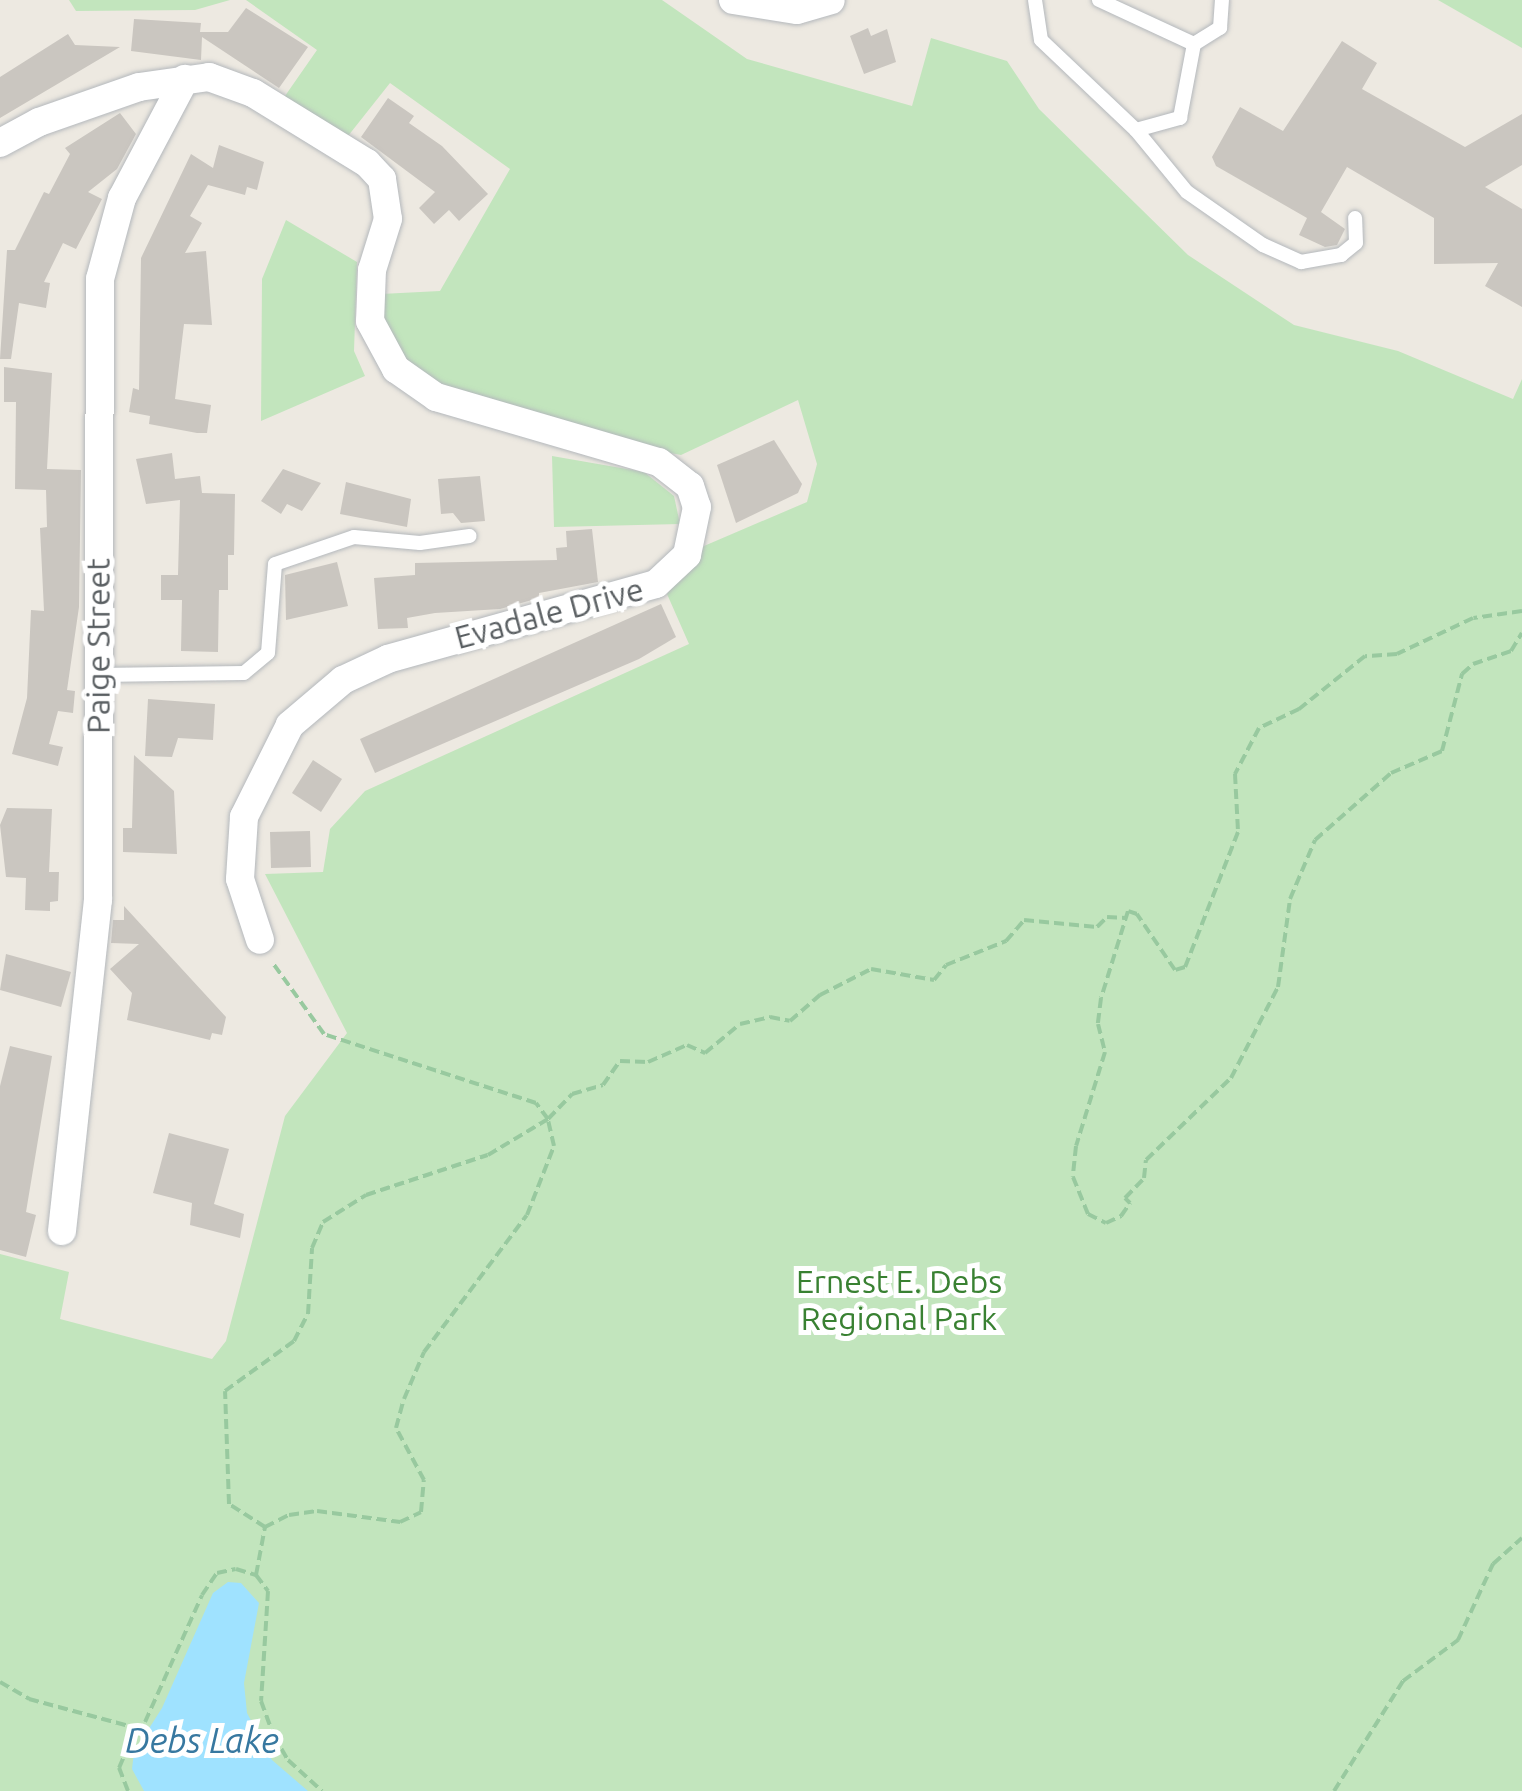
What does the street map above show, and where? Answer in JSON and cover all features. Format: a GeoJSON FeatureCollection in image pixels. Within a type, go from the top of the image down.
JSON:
{"type":"FeatureCollection","features":[{"type":"Feature","properties":{"kind":"street"},"geometry":{"type":"LineString","coordinates":[[733,0],[797,10],[831,0]]}},
{"type":"Feature","properties":{"kind":"street","name":"Evadale Drive"},"geometry":{"type":"LineString","coordinates":[[185,78],[209,77],[253,93],[367,163],[382,180],[388,219],[372,270],[370,321],[379,345],[414,386],[659,462],[690,486],[697,507],[687,555],[656,584],[388,659],[343,680],[290,725],[244,817],[240,879],[260,940]]}},
{"type":"Feature","properties":{"kind":"street"},"geometry":{"type":"LineString","coordinates":[[0,144],[94,100],[185,78]]}},
{"type":"Feature","properties":{"kind":"street","name":"Paige Street"},"geometry":{"type":"LineString","coordinates":[[62,1231],[95,949],[100,279],[122,198],[185,78]]}},
{"type":"Feature","properties":{"kind":"lane"},"geometry":{"type":"LineString","coordinates":[[1035,0],[1041,40],[1136,130],[1187,192],[1301,262],[1341,255],[1356,244],[1354,218]]}},
{"type":"Feature","properties":{"kind":"lane"},"geometry":{"type":"LineString","coordinates":[[1099,0],[1194,44]]}},
{"type":"Feature","properties":{"kind":"lane"},"geometry":{"type":"LineString","coordinates":[[1136,130],[1180,118],[1194,44],[1220,28],[1222,0]]}},
{"type":"Feature","properties":{"kind":"lane"},"geometry":{"type":"LineString","coordinates":[[97,676],[244,672],[268,653],[275,564],[354,537],[420,542],[470,536]]}},
{"type":"Feature","properties":{"kind":"path"},"geometry":{"type":"LineString","coordinates":[[1522,610],[1473,618],[1397,654],[1365,656],[1299,709],[1259,728],[1235,774],[1238,832],[1206,924],[1179,972],[1149,940],[1134,910],[1126,918],[1120,954],[1101,998],[1098,1024],[1105,1052],[1073,1177],[1088,1214],[1106,1222],[1130,1203],[1126,1198],[1144,1178],[1146,1160],[1209,1104],[1247,1048],[1278,987],[1290,898],[1316,840],[1391,773],[1442,751],[1462,674],[1473,664],[1511,651],[1522,633]]}},
{"type":"Feature","properties":{"kind":"path"},"geometry":{"type":"LineString","coordinates":[[265,1527],[229,1504],[225,1391],[294,1341],[308,1314],[312,1248],[322,1222],[366,1196],[488,1155],[548,1119],[572,1094],[603,1085],[620,1061],[648,1062],[686,1044],[706,1053],[740,1024],[770,1017],[790,1021],[820,995],[871,968],[934,980],[946,965],[1006,941],[1024,920],[1097,927],[1107,916],[1126,918]]}},
{"type":"Feature","properties":{"kind":"path"},"geometry":{"type":"LineString","coordinates":[[260,940],[312,1023],[346,1044],[536,1103],[548,1119],[554,1146],[526,1215],[424,1352],[396,1428],[424,1480],[421,1512],[400,1522],[316,1510],[265,1527]]}},
{"type":"Feature","properties":{"kind":"path"},"geometry":{"type":"LineString","coordinates":[[256,1576],[265,1527]]}},
{"type":"Feature","properties":{"kind":"path"},"geometry":{"type":"LineString","coordinates":[[1334,1791],[1403,1681],[1458,1640],[1492,1564],[1522,1538]]}},
{"type":"Feature","properties":{"kind":"path"},"geometry":{"type":"LineString","coordinates":[[128,1791],[120,1768],[217,1573],[236,1569],[256,1576],[268,1591],[261,1701],[288,1760],[322,1791]]}},
{"type":"Feature","properties":{"kind":"path"},"geometry":{"type":"LineString","coordinates":[[0,1682],[29,1698],[140,1730]]}},
{"type":"Feature","properties":{"kind":"green space"},"geometry":{"type":"Polygon","coordinates":[[[69,0],[230,0],[195,10],[76,11],[69,0]]]}},
{"type":"Feature","properties":{"kind":"green space","name":"Ernest E. Debs Regional Park"},"geometry":{"type":"Polygon","coordinates":[[[246,0],[662,0],[747,59],[912,106],[931,38],[1007,61],[1039,109],[1188,255],[1294,325],[1398,351],[1513,399],[1522,379],[1522,1791],[0,1791],[0,1254],[69,1272],[60,1319],[212,1359],[226,1341],[285,1116],[347,1033],[265,874],[323,872],[330,829],[365,791],[689,644],[667,594],[704,546],[807,502],[817,464],[798,400],[681,455],[622,444],[408,373],[385,342],[381,294],[440,291],[510,169],[390,83],[348,136],[278,106],[317,50],[246,0]]]}},
{"type":"Feature","properties":{"kind":"green space"},"geometry":{"type":"Polygon","coordinates":[[[1438,0],[1522,0],[1522,48],[1438,0]]]}},
{"type":"Feature","properties":{"kind":"green space"},"geometry":{"type":"Polygon","coordinates":[[[286,220],[357,262],[354,351],[365,376],[261,421],[262,279],[286,220]]]}},
{"type":"Feature","properties":{"kind":"green space"},"geometry":{"type":"Polygon","coordinates":[[[552,456],[644,472],[674,496],[680,524],[554,527],[552,456]]]}},
{"type":"Feature","properties":{"kind":"water","name":"Debs Lake"},"geometry":{"type":"Polygon","coordinates":[[[228,1582],[241,1583],[259,1603],[244,1683],[247,1713],[272,1760],[308,1791],[144,1791],[132,1769],[134,1752],[162,1708],[213,1593],[228,1582]]]}},
{"type":"Feature","properties":{"kind":"building"},"geometry":{"type":"Polygon","coordinates":[[[246,8],[308,47],[279,88],[202,37],[201,60],[131,51],[134,19],[201,23],[200,32],[228,32],[246,8]]]}},
{"type":"Feature","properties":{"kind":"building"},"geometry":{"type":"Polygon","coordinates":[[[868,28],[871,36],[887,29],[896,62],[864,74],[850,36],[868,28]]]}},
{"type":"Feature","properties":{"kind":"building"},"geometry":{"type":"Polygon","coordinates":[[[68,34],[75,45],[120,47],[0,118],[0,77],[68,34]]]}},
{"type":"Feature","properties":{"kind":"building"},"geometry":{"type":"Polygon","coordinates":[[[1342,41],[1377,63],[1362,89],[1465,147],[1522,114],[1522,165],[1485,187],[1522,209],[1522,307],[1485,286],[1498,263],[1434,264],[1434,218],[1347,167],[1321,212],[1345,229],[1337,245],[1325,247],[1299,235],[1307,218],[1216,166],[1212,157],[1240,107],[1283,131],[1342,41]]]}},
{"type":"Feature","properties":{"kind":"building"},"geometry":{"type":"Polygon","coordinates":[[[388,98],[414,116],[409,123],[442,146],[488,194],[459,221],[449,210],[434,224],[419,208],[435,192],[361,137],[388,98]]]}},
{"type":"Feature","properties":{"kind":"building"},"geometry":{"type":"Polygon","coordinates":[[[120,113],[136,134],[117,169],[88,192],[102,199],[76,249],[63,243],[44,282],[50,283],[46,308],[19,303],[11,359],[0,359],[7,250],[15,250],[44,192],[49,194],[70,154],[65,148],[120,113]]]}},
{"type":"Feature","properties":{"kind":"building"},"geometry":{"type":"Polygon","coordinates":[[[219,145],[264,162],[257,190],[247,187],[245,195],[208,185],[190,216],[202,223],[185,253],[206,251],[212,325],[184,324],[175,399],[211,405],[207,433],[197,433],[149,424],[150,416],[129,412],[133,388],[139,390],[141,258],[191,154],[213,168],[219,145]]]}},
{"type":"Feature","properties":{"kind":"building"},"geometry":{"type":"Polygon","coordinates":[[[4,367],[52,373],[47,469],[81,470],[79,607],[67,690],[75,691],[73,713],[58,711],[49,744],[63,747],[58,766],[12,754],[27,698],[31,610],[44,611],[40,528],[47,527],[46,490],[15,489],[16,402],[4,402],[4,367]]]}},
{"type":"Feature","properties":{"kind":"building"},"geometry":{"type":"Polygon","coordinates":[[[774,440],[802,484],[798,493],[736,523],[717,465],[774,440]]]}},
{"type":"Feature","properties":{"kind":"building"},"geometry":{"type":"Polygon","coordinates":[[[172,453],[175,479],[200,476],[202,493],[235,494],[234,555],[228,555],[228,590],[219,590],[218,652],[181,651],[182,600],[161,600],[161,575],[178,575],[180,500],[146,504],[136,459],[172,453]]]}},
{"type":"Feature","properties":{"kind":"building"},"geometry":{"type":"Polygon","coordinates":[[[283,469],[321,483],[302,511],[287,504],[281,514],[261,501],[283,469]]]}},
{"type":"Feature","properties":{"kind":"building"},"geometry":{"type":"Polygon","coordinates":[[[480,476],[485,521],[461,523],[453,513],[441,514],[438,479],[480,476]]]}},
{"type":"Feature","properties":{"kind":"building"},"geometry":{"type":"Polygon","coordinates":[[[346,482],[411,499],[407,527],[340,514],[346,482]]]}},
{"type":"Feature","properties":{"kind":"building"},"geometry":{"type":"Polygon","coordinates":[[[592,529],[598,582],[539,593],[539,598],[500,609],[435,613],[407,618],[408,628],[378,629],[374,578],[415,575],[415,563],[557,560],[556,548],[567,547],[566,531],[592,529]]]}},
{"type":"Feature","properties":{"kind":"building"},"geometry":{"type":"Polygon","coordinates":[[[337,562],[348,606],[286,620],[285,575],[337,562]]]}},
{"type":"Feature","properties":{"kind":"building"},"geometry":{"type":"Polygon","coordinates":[[[661,604],[676,637],[639,659],[375,773],[360,739],[661,604]]]}},
{"type":"Feature","properties":{"kind":"building"},"geometry":{"type":"Polygon","coordinates":[[[148,699],[215,704],[213,740],[178,738],[172,757],[145,756],[148,699]]]}},
{"type":"Feature","properties":{"kind":"building"},"geometry":{"type":"Polygon","coordinates":[[[134,755],[174,791],[177,854],[123,852],[123,828],[132,828],[134,755]]]}},
{"type":"Feature","properties":{"kind":"building"},"geometry":{"type":"Polygon","coordinates":[[[313,760],[342,779],[321,812],[292,793],[313,760]]]}},
{"type":"Feature","properties":{"kind":"building"},"geometry":{"type":"Polygon","coordinates":[[[7,808],[52,809],[49,872],[59,872],[58,901],[50,902],[50,911],[25,910],[26,878],[6,877],[0,825],[7,808]]]}},
{"type":"Feature","properties":{"kind":"building"},"geometry":{"type":"Polygon","coordinates":[[[310,831],[311,867],[271,868],[270,832],[310,831]]]}},
{"type":"Feature","properties":{"kind":"building"},"geometry":{"type":"Polygon","coordinates":[[[124,906],[226,1017],[222,1035],[212,1033],[210,1040],[127,1020],[132,993],[110,969],[139,944],[111,943],[113,920],[124,920],[124,906]]]}},
{"type":"Feature","properties":{"kind":"building"},"geometry":{"type":"Polygon","coordinates":[[[6,954],[71,972],[61,1007],[0,990],[6,954]]]}},
{"type":"Feature","properties":{"kind":"building"},"geometry":{"type":"Polygon","coordinates":[[[10,1046],[52,1056],[26,1212],[36,1215],[26,1257],[0,1250],[0,1086],[10,1046]]]}},
{"type":"Feature","properties":{"kind":"building"},"geometry":{"type":"Polygon","coordinates":[[[169,1133],[229,1149],[214,1204],[244,1214],[240,1238],[190,1225],[192,1203],[153,1193],[169,1133]]]}}]}
